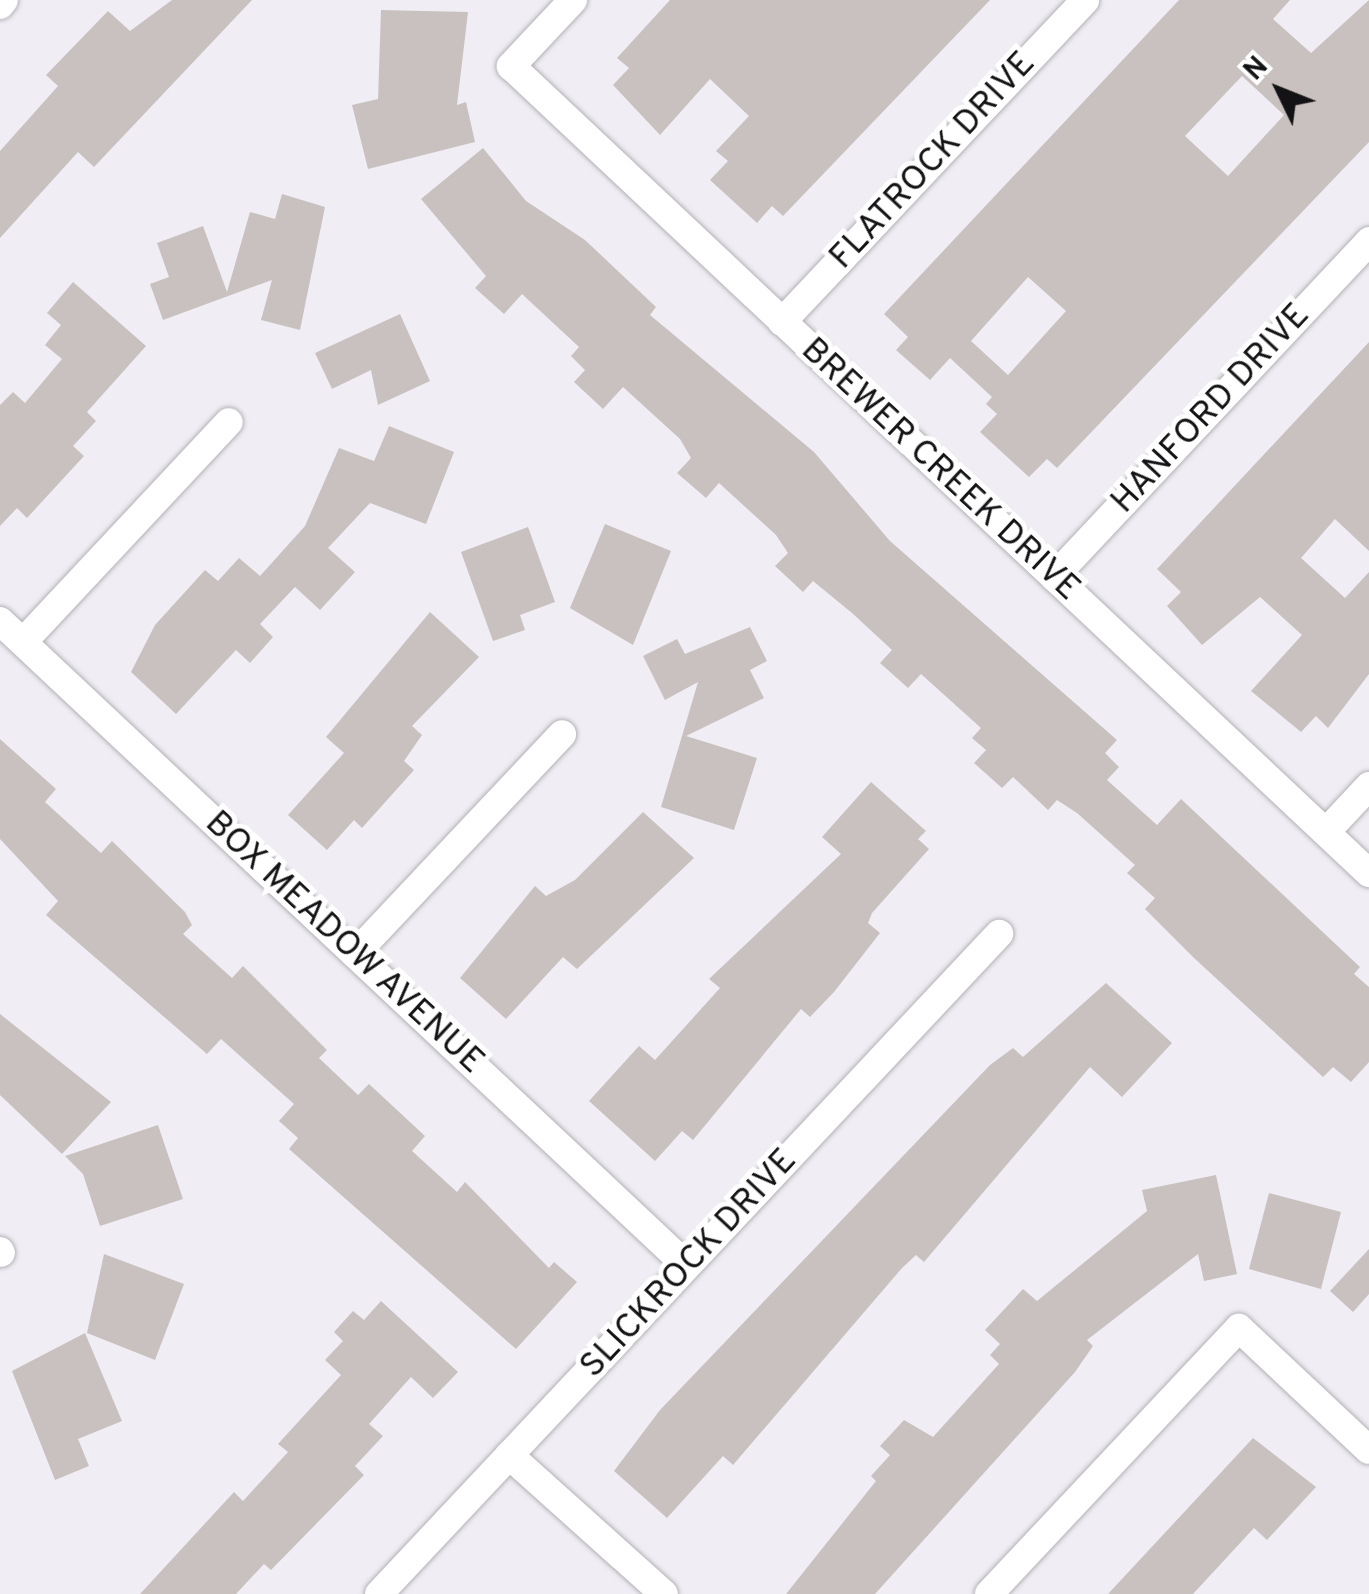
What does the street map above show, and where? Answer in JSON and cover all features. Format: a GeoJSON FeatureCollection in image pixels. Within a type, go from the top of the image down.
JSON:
{"type":"FeatureCollection","features":[{"type":"Feature","properties":{"kind":"street","name":"BREWER CREEK DRIVE"},"geometry":{"type":"LineString","coordinates":[[573,0],[510,66],[1369,873]]}},
{"type":"Feature","properties":{"kind":"street","name":"FLATROCK DRIVE"},"geometry":{"type":"LineString","coordinates":[[782,322],[1084,0]]}},
{"type":"Feature","properties":{"kind":"street","name":"HANFORD DRIVE"},"geometry":{"type":"LineString","coordinates":[[1054,577],[1369,241]]}},
{"type":"Feature","properties":{"kind":"street"},"geometry":{"type":"LineString","coordinates":[[23,642],[230,422]]}},
{"type":"Feature","properties":{"kind":"street","name":"BOX MEADOW AVENUE"},"geometry":{"type":"LineString","coordinates":[[0,621],[687,1266]]}},
{"type":"Feature","properties":{"kind":"street"},"geometry":{"type":"LineString","coordinates":[[355,954],[562,734]]}},
{"type":"Feature","properties":{"kind":"street"},"geometry":{"type":"LineString","coordinates":[[1326,832],[1369,786]]}},
{"type":"Feature","properties":{"kind":"street","name":"SLICKROCK DRIVE"},"geometry":{"type":"LineString","coordinates":[[379,1594],[999,934]]}},
{"type":"Feature","properties":{"kind":"street"},"geometry":{"type":"LineString","coordinates":[[989,1594],[1239,1328],[1369,1450]]}},
{"type":"Feature","properties":{"kind":"street"},"geometry":{"type":"LineString","coordinates":[[509,1455],[664,1594]]}},
{"type":"Feature","properties":{"kind":"building"},"geometry":{"type":"Polygon","coordinates":[[[172,0],[252,0],[94,167],[78,152],[0,238],[0,151],[58,86],[46,75],[108,11],[130,31],[172,0]]]}},
{"type":"Feature","properties":{"kind":"building"},"geometry":{"type":"Polygon","coordinates":[[[670,0],[990,0],[783,216],[772,206],[757,223],[710,180],[728,161],[716,151],[749,116],[710,79],[660,135],[613,85],[629,68],[617,58],[670,0]]]}},
{"type":"Feature","properties":{"kind":"building"},"geometry":{"type":"Polygon","coordinates":[[[1179,0],[1290,0],[1273,19],[1311,53],[1369,0],[1369,142],[1057,468],[1047,459],[1029,477],[980,432],[997,414],[986,404],[992,397],[950,358],[930,380],[896,350],[908,337],[884,314],[1179,0]],[[1242,76],[1185,136],[1228,176],[1284,115],[1242,76]],[[1028,277],[971,341],[1008,375],[1066,311],[1028,277]]]}},
{"type":"Feature","properties":{"kind":"building"},"geometry":{"type":"Polygon","coordinates":[[[381,10],[468,12],[457,105],[466,102],[475,142],[368,169],[352,105],[378,99],[381,10]]]}},
{"type":"Feature","properties":{"kind":"building"},"geometry":{"type":"Polygon","coordinates":[[[483,148],[526,201],[585,240],[656,307],[650,315],[814,452],[890,541],[1117,740],[1105,753],[1119,767],[1107,780],[1157,825],[1181,799],[1360,967],[1354,974],[1369,987],[1369,1062],[1351,1082],[1333,1067],[1323,1077],[1193,957],[1145,909],[1155,898],[1127,873],[1135,865],[1077,813],[1057,800],[1048,810],[1013,777],[1002,788],[974,763],[986,750],[972,738],[981,728],[921,674],[908,688],[880,663],[892,650],[852,613],[813,581],[803,592],[775,566],[788,553],[776,535],[719,483],[706,498],[677,473],[691,458],[680,439],[623,387],[603,409],[574,382],[585,370],[571,356],[579,347],[522,294],[504,314],[475,288],[486,276],[421,199],[483,148]]]}},
{"type":"Feature","properties":{"kind":"building"},"geometry":{"type":"Polygon","coordinates":[[[282,194],[325,207],[300,330],[261,320],[272,280],[163,320],[150,284],[169,277],[157,243],[203,226],[227,292],[250,212],[275,219],[282,194]]]}},
{"type":"Feature","properties":{"kind":"building"},"geometry":{"type":"Polygon","coordinates":[[[73,282],[146,346],[87,412],[96,421],[73,446],[84,456],[27,518],[17,508],[0,526],[0,405],[13,392],[25,403],[62,359],[45,345],[61,325],[47,313],[73,282]]]}},
{"type":"Feature","properties":{"kind":"building"},"geometry":{"type":"Polygon","coordinates":[[[400,314],[430,381],[378,405],[371,370],[332,389],[315,353],[400,314]]]}},
{"type":"Feature","properties":{"kind":"building"},"geometry":{"type":"Polygon","coordinates":[[[1369,342],[1369,551],[1335,519],[1301,558],[1345,598],[1369,572],[1369,674],[1328,728],[1316,716],[1301,732],[1251,691],[1302,635],[1260,597],[1202,645],[1167,606],[1181,592],[1157,569],[1369,342]]]}},
{"type":"Feature","properties":{"kind":"building"},"geometry":{"type":"Polygon","coordinates":[[[389,426],[454,452],[426,524],[370,503],[328,548],[355,572],[320,610],[295,587],[260,624],[273,637],[250,663],[236,650],[176,714],[131,672],[155,625],[205,570],[218,581],[239,558],[260,576],[305,526],[339,448],[374,461],[389,426]]]}},
{"type":"Feature","properties":{"kind":"building"},"geometry":{"type":"Polygon","coordinates":[[[605,524],[671,551],[633,645],[570,608],[605,524]]]}},
{"type":"Feature","properties":{"kind":"building"},"geometry":{"type":"Polygon","coordinates":[[[528,527],[555,602],[520,615],[525,630],[493,641],[461,552],[528,527]]]}},
{"type":"Feature","properties":{"kind":"building"},"geometry":{"type":"Polygon","coordinates":[[[430,612],[479,657],[412,726],[422,735],[404,761],[414,770],[362,828],[354,820],[327,850],[288,815],[344,753],[326,737],[430,612]]]}},
{"type":"Feature","properties":{"kind":"building"},"geometry":{"type":"Polygon","coordinates":[[[750,627],[767,661],[750,670],[764,698],[686,736],[757,758],[734,830],[661,807],[698,682],[665,700],[643,656],[677,639],[685,654],[750,627]]]}},
{"type":"Feature","properties":{"kind":"building"},"geometry":{"type":"Polygon","coordinates":[[[0,739],[56,789],[45,802],[101,853],[112,841],[185,912],[192,925],[183,934],[232,978],[243,966],[327,1050],[319,1058],[358,1095],[369,1084],[425,1136],[412,1151],[457,1192],[465,1182],[549,1268],[554,1262],[577,1282],[516,1349],[289,1149],[298,1138],[279,1121],[294,1104],[221,1039],[207,1054],[46,915],[58,901],[0,839],[0,739]]]}},
{"type":"Feature","properties":{"kind":"building"},"geometry":{"type":"Polygon","coordinates":[[[871,782],[926,831],[918,839],[929,849],[872,913],[868,923],[880,933],[834,992],[810,1017],[801,1009],[693,1140],[682,1131],[655,1161],[589,1101],[639,1046],[655,1060],[720,988],[709,979],[841,854],[822,837],[871,782]]]}},
{"type":"Feature","properties":{"kind":"building"},"geometry":{"type":"Polygon","coordinates":[[[643,812],[694,858],[577,969],[563,957],[506,1019],[460,978],[535,886],[546,896],[575,880],[643,812]]]}},
{"type":"Feature","properties":{"kind":"building"},"geometry":{"type":"Polygon","coordinates":[[[1106,983],[1172,1043],[1122,1097],[1090,1067],[924,1262],[916,1255],[902,1268],[733,1465],[723,1456],[667,1518],[614,1471],[660,1410],[990,1065],[1013,1048],[1023,1057],[1106,983]]]}},
{"type":"Feature","properties":{"kind":"building"},"geometry":{"type":"Polygon","coordinates":[[[0,1014],[111,1102],[62,1154],[0,1095],[0,1014]]]}},
{"type":"Feature","properties":{"kind":"building"},"geometry":{"type":"Polygon","coordinates":[[[158,1125],[183,1199],[100,1226],[83,1174],[65,1156],[158,1125]]]}},
{"type":"Feature","properties":{"kind":"building"},"geometry":{"type":"Polygon","coordinates":[[[1216,1175],[1237,1274],[1204,1281],[1198,1254],[1087,1340],[1093,1346],[1075,1372],[875,1594],[786,1594],[876,1481],[871,1476],[890,1455],[880,1446],[904,1420],[933,1437],[999,1364],[990,1355],[1000,1344],[985,1330],[1023,1289],[1037,1301],[1147,1211],[1142,1190],[1216,1175]]]}},
{"type":"Feature","properties":{"kind":"building"},"geometry":{"type":"Polygon","coordinates":[[[1269,1193],[1341,1212],[1321,1289],[1249,1269],[1269,1193]]]}},
{"type":"Feature","properties":{"kind":"building"},"geometry":{"type":"Polygon","coordinates":[[[1369,1249],[1369,1294],[1353,1312],[1330,1291],[1369,1249]]]}},
{"type":"Feature","properties":{"kind":"building"},"geometry":{"type":"Polygon","coordinates":[[[104,1254],[184,1284],[155,1360],[87,1333],[104,1254]]]}},
{"type":"Feature","properties":{"kind":"building"},"geometry":{"type":"Polygon","coordinates":[[[381,1301],[458,1372],[433,1398],[411,1377],[369,1424],[383,1436],[355,1466],[364,1475],[271,1570],[264,1564],[236,1594],[140,1594],[234,1492],[243,1501],[288,1452],[278,1444],[341,1375],[325,1360],[343,1341],[334,1332],[353,1311],[364,1320],[381,1301]]]}},
{"type":"Feature","properties":{"kind":"building"},"geometry":{"type":"Polygon","coordinates":[[[85,1333],[122,1421],[78,1439],[89,1466],[55,1480],[12,1371],[85,1333]]]}},
{"type":"Feature","properties":{"kind":"building"},"geometry":{"type":"Polygon","coordinates":[[[1253,1438],[1316,1487],[1267,1540],[1254,1528],[1193,1594],[1108,1594],[1253,1438]]]}}]}
